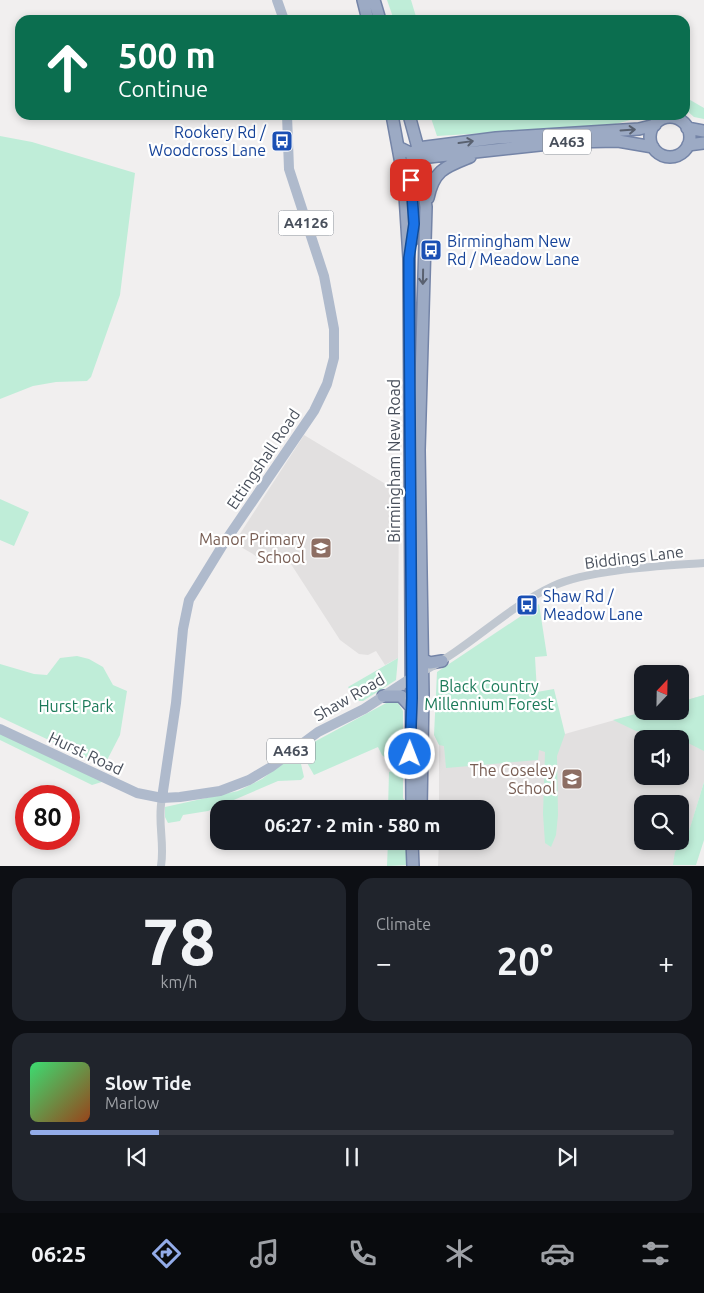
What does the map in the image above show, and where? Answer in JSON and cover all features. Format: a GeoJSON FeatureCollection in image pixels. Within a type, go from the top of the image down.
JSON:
{"type":"FeatureCollection","features":[{"type":"Feature","properties":{"kind":"highway"},"geometry":{"type":"LineString","coordinates":[[363,0],[367,15]]}},
{"type":"Feature","properties":{"kind":"highway"},"geometry":{"type":"LineString","coordinates":[[374,0],[378,15]]}},
{"type":"Feature","properties":{"kind":"highway","name":"Birmingham New Road"},"geometry":{"type":"LineString","coordinates":[[393,120],[404,180],[409,258],[412,800]]}},
{"type":"Feature","properties":{"kind":"highway","name":"Birmingham New Road"},"geometry":{"type":"LineString","coordinates":[[409,120],[426,207],[419,450],[422,659],[421,800]]}},
{"type":"Feature","properties":{"kind":"highway"},"geometry":{"type":"LineString","coordinates":[[661,120],[655,124],[651,134],[653,147],[662,155],[670,157],[682,153],[688,145],[690,136],[683,122],[678,120]]}},
{"type":"Feature","properties":{"kind":"highway","name":"A463"},"geometry":{"type":"LineString","coordinates":[[416,154],[496,138],[639,129],[655,124]]}},
{"type":"Feature","properties":{"kind":"highway"},"geometry":{"type":"LineString","coordinates":[[687,128],[704,131]]}},
{"type":"Feature","properties":{"kind":"highway","name":"A463"},"geometry":{"type":"LineString","coordinates":[[416,154],[481,152],[540,145],[604,141],[632,142],[653,147]]}},
{"type":"Feature","properties":{"kind":"highway"},"geometry":{"type":"LineString","coordinates":[[688,145],[704,143]]}},
{"type":"Feature","properties":{"kind":"highway"},"geometry":{"type":"LineString","coordinates":[[398,147],[416,154],[414,224],[409,258]]}},
{"type":"Feature","properties":{"kind":"highway","name":"A463"},"geometry":{"type":"LineString","coordinates":[[426,207],[431,185],[437,174],[446,167],[481,152]]}},
{"type":"Feature","properties":{"kind":"highway"},"geometry":{"type":"LineString","coordinates":[[422,659],[430,662],[442,661]]}},
{"type":"Feature","properties":{"kind":"highway"},"geometry":{"type":"LineString","coordinates":[[383,696],[401,696],[411,707]]}},
{"type":"Feature","properties":{"kind":"highway"},"geometry":{"type":"LineString","coordinates":[[412,850],[413,866]]}},
{"type":"Feature","properties":{"kind":"highway"},"geometry":{"type":"LineString","coordinates":[[420,850],[420,866]]}},
{"type":"Feature","properties":{"kind":"main road"},"geometry":{"type":"LineString","coordinates":[[277,0],[282,15]]}},
{"type":"Feature","properties":{"kind":"main road","name":"Ettingshall Road"},"geometry":{"type":"LineString","coordinates":[[162,798],[176,703],[183,629],[189,600],[224,543],[314,411],[329,378],[335,341],[324,276],[293,185],[288,161],[287,120]]}},
{"type":"Feature","properties":{"kind":"main road","name":"Shaw Road"},"geometry":{"type":"LineString","coordinates":[[162,798],[220,790],[249,780],[271,767],[318,732],[364,709],[422,672]]}},
{"type":"Feature","properties":{"kind":"main road","name":"Hurst Road"},"geometry":{"type":"LineString","coordinates":[[0,729],[137,793],[162,798]]}},
{"type":"Feature","properties":{"kind":"street","name":"Biddings Lane"},"geometry":{"type":"LineString","coordinates":[[568,580],[623,571],[704,563]]}},
{"type":"Feature","properties":{"kind":"street","name":"Shaw Road"},"geometry":{"type":"LineString","coordinates":[[422,672],[442,661],[535,596],[568,580]]}},
{"type":"Feature","properties":{"kind":"street"},"geometry":{"type":"LineString","coordinates":[[161,866],[163,852],[159,811],[162,798]]}},
{"type":"Feature","properties":{"kind":"shaded area","name":"Manor Primary School"},"geometry":{"type":"Polygon","coordinates":[[[304,435],[399,492],[398,658],[385,665],[376,651],[368,655],[359,654],[340,640],[289,561],[275,557],[264,563],[234,543],[304,435]]]}},
{"type":"Feature","properties":{"kind":"shaded area","name":"The Coseley School"},"geometry":{"type":"Polygon","coordinates":[[[704,695],[704,782],[689,832],[689,795],[634,795],[634,850],[684,850],[679,865],[438,866],[439,850],[495,850],[495,800],[439,800],[439,745],[554,737],[634,715],[634,720],[689,720],[689,699],[704,695]]]}},
{"type":"Feature","properties":{"kind":"green space"},"geometry":{"type":"Polygon","coordinates":[[[387,0],[411,0],[416,15],[392,15],[387,0]]]}},
{"type":"Feature","properties":{"kind":"green space"},"geometry":{"type":"Polygon","coordinates":[[[690,100],[704,108],[704,119],[694,117],[690,114],[690,100]]]}},
{"type":"Feature","properties":{"kind":"green space"},"geometry":{"type":"Polygon","coordinates":[[[432,120],[630,120],[612,125],[437,136],[432,120]]]}},
{"type":"Feature","properties":{"kind":"green space"},"geometry":{"type":"Polygon","coordinates":[[[0,136],[32,142],[135,173],[120,295],[91,377],[87,381],[56,382],[33,386],[0,399],[0,136]]]}},
{"type":"Feature","properties":{"kind":"green space"},"geometry":{"type":"Polygon","coordinates":[[[0,499],[29,512],[14,546],[0,540],[0,499]]]}},
{"type":"Feature","properties":{"kind":"green space","name":"Black Country Millennium Forest"},"geometry":{"type":"Polygon","coordinates":[[[539,604],[547,656],[535,657],[537,692],[554,689],[565,734],[557,756],[558,815],[556,835],[551,847],[545,843],[543,814],[545,752],[539,750],[538,760],[446,768],[444,746],[439,745],[434,735],[437,672],[539,604]]]}},
{"type":"Feature","properties":{"kind":"green space","name":"Hurst Park"},"geometry":{"type":"Polygon","coordinates":[[[77,656],[89,659],[103,667],[113,685],[127,691],[120,735],[104,766],[0,717],[0,664],[34,674],[47,675],[60,658],[77,656]]]}},
{"type":"Feature","properties":{"kind":"green space"},"geometry":{"type":"Polygon","coordinates":[[[398,658],[396,680],[363,701],[358,701],[348,687],[398,658]]]}},
{"type":"Feature","properties":{"kind":"green space"},"geometry":{"type":"Polygon","coordinates":[[[704,695],[704,751],[689,744],[689,730],[634,730],[613,720],[634,714],[634,720],[689,720],[689,699],[704,695]]]}},
{"type":"Feature","properties":{"kind":"green space"},"geometry":{"type":"Polygon","coordinates":[[[388,702],[398,703],[403,711],[404,800],[388,800],[389,772],[395,770],[395,766],[382,755],[378,747],[314,775],[302,754],[303,748],[388,702]]]}},
{"type":"Feature","properties":{"kind":"green space"},"geometry":{"type":"Polygon","coordinates":[[[0,731],[105,781],[92,785],[0,740],[0,731]]]}},
{"type":"Feature","properties":{"kind":"green space"},"geometry":{"type":"Polygon","coordinates":[[[291,757],[296,758],[301,764],[304,777],[301,780],[278,781],[234,800],[210,800],[210,810],[183,815],[180,821],[168,823],[165,817],[165,807],[238,791],[262,779],[291,757]]]}},
{"type":"Feature","properties":{"kind":"green space"},"geometry":{"type":"Polygon","coordinates":[[[704,782],[704,840],[696,865],[673,865],[676,850],[689,850],[689,831],[704,782]]]}},
{"type":"Feature","properties":{"kind":"green space"},"geometry":{"type":"Polygon","coordinates":[[[388,850],[409,850],[409,865],[387,866],[388,850]]]}},
{"type":"Feature","properties":{"kind":"place","name":"Rookery Rd / Woodcross Lane"},"geometry":{"type":"Point","coordinates":[282,141]}},
{"type":"Feature","properties":{"kind":"place","name":"Birmingham New Rd / Meadow Lane"},"geometry":{"type":"Point","coordinates":[431,250]}},
{"type":"Feature","properties":{"kind":"place","name":"Manor Primary School"},"geometry":{"type":"Point","coordinates":[321,548]}},
{"type":"Feature","properties":{"kind":"place","name":"Shaw Rd / Meadow Lane"},"geometry":{"type":"Point","coordinates":[527,605]}},
{"type":"Feature","properties":{"kind":"place","name":"The Coseley School"},"geometry":{"type":"Point","coordinates":[572,779]}},
{"type":"Feature","properties":{"kind":"route"},"geometry":{"type":"LineString","coordinates":[[410,754],[412,698],[410,663],[411,449],[409,258],[414,224],[411,180]]}}]}
